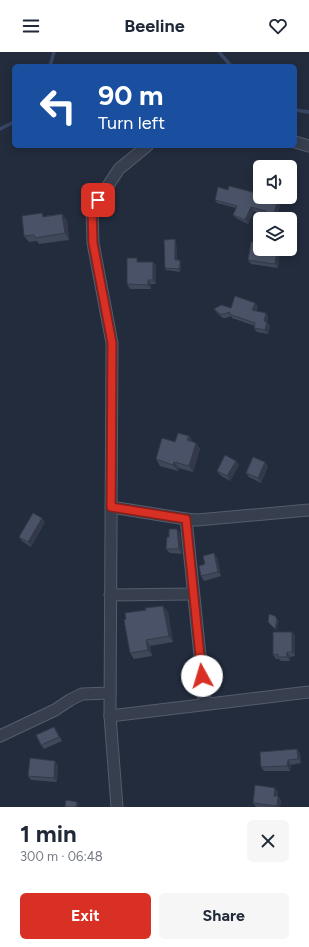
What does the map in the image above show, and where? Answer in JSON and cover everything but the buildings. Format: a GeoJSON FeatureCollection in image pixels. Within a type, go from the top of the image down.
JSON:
{"type":"FeatureCollection","features":[{"type":"Feature","properties":{"kind":"street"},"geometry":{"type":"LineString","coordinates":[[297,143],[309,146]]}},
{"type":"Feature","properties":{"kind":"street"},"geometry":{"type":"LineString","coordinates":[[117,807],[110,716],[112,343],[93,243],[92,210],[119,169],[145,148]]}},
{"type":"Feature","properties":{"kind":"street"},"geometry":{"type":"LineString","coordinates":[[111,507],[186,519],[309,510]]}},
{"type":"Feature","properties":{"kind":"street"},"geometry":{"type":"LineString","coordinates":[[186,519],[205,704]]}},
{"type":"Feature","properties":{"kind":"street"},"geometry":{"type":"LineString","coordinates":[[110,595],[193,594]]}},
{"type":"Feature","properties":{"kind":"street"},"geometry":{"type":"LineString","coordinates":[[110,716],[309,692]]}},
{"type":"Feature","properties":{"kind":"street"},"geometry":{"type":"LineString","coordinates":[[0,736],[54,710],[82,694],[110,693]]}},
{"type":"Feature","properties":{"kind":"waterway"},"geometry":{"type":"LineString","coordinates":[[51,64],[54,52]]}},
{"type":"Feature","properties":{"kind":"waterway"},"geometry":{"type":"LineString","coordinates":[[219,52],[229,64]]}},
{"type":"Feature","properties":{"kind":"waterway"},"geometry":{"type":"LineString","coordinates":[[297,110],[309,112]]}},
{"type":"Feature","properties":{"kind":"waterway"},"geometry":{"type":"LineString","coordinates":[[0,129],[12,123]]}},
{"type":"Feature","properties":{"kind":"route"},"geometry":{"type":"LineString","coordinates":[[98,200],[92,210],[93,243],[112,343],[111,507],[186,519],[202,676]]}}]}
